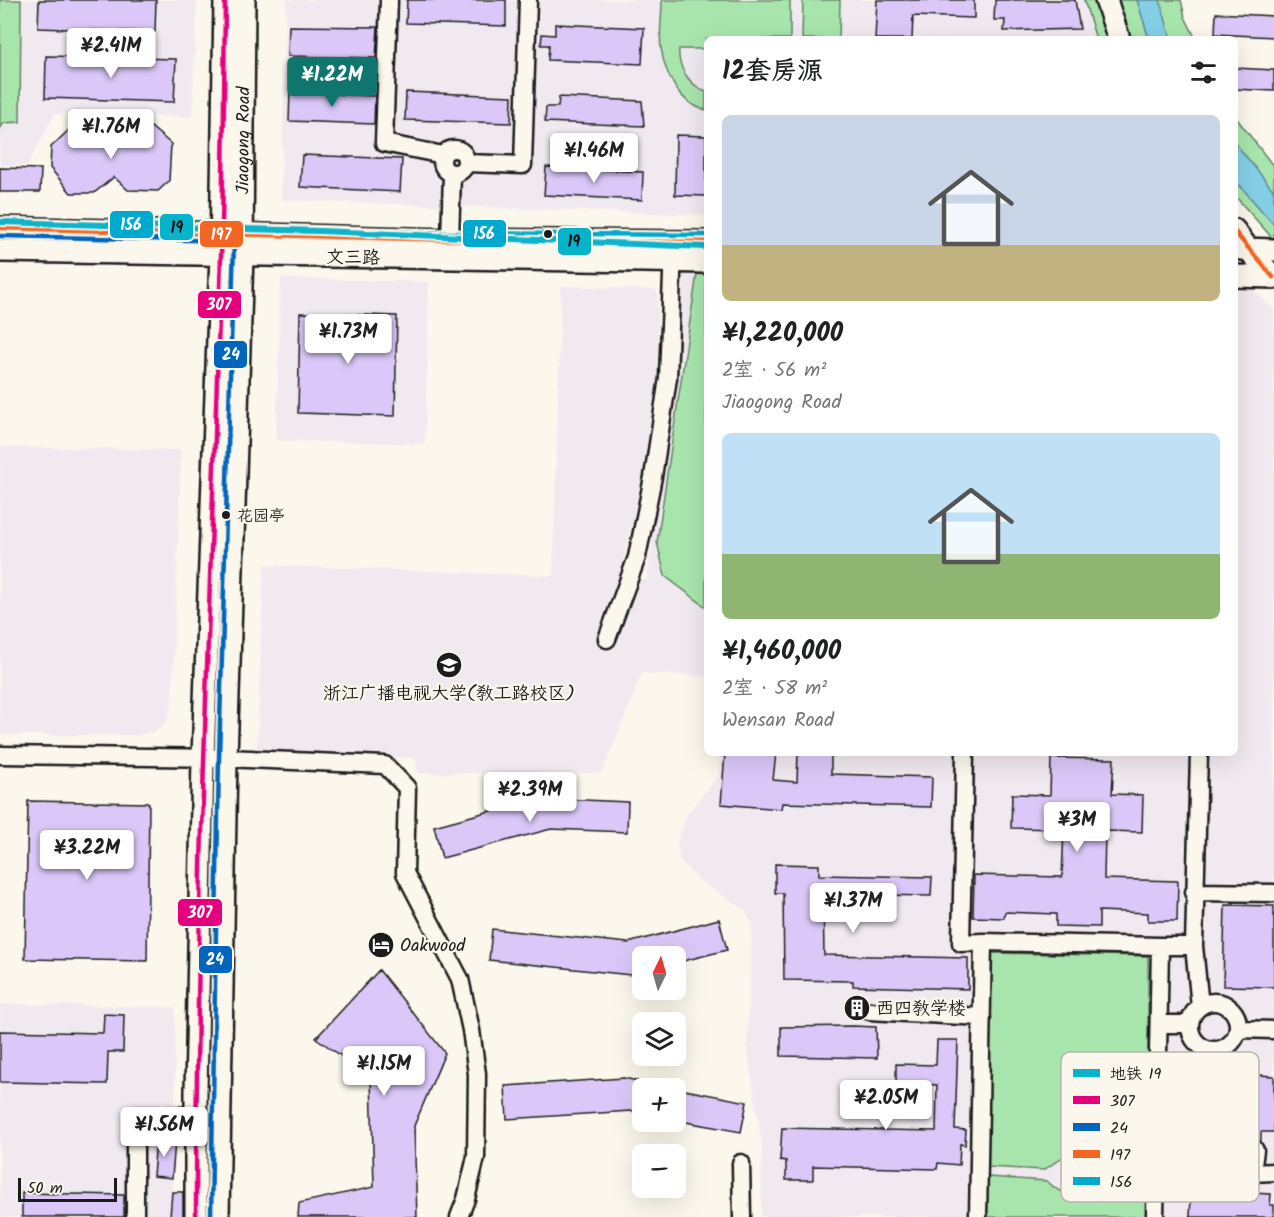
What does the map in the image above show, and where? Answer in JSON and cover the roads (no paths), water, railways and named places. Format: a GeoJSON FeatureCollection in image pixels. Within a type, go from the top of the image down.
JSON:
{"type":"FeatureCollection","features":[{"type":"Feature","properties":{"kind":"main road","name":"Jiaogong Road"},"geometry":{"type":"LineString","coordinates":[[218,1217],[232,255],[225,0]]}},
{"type":"Feature","properties":{"kind":"main road","name":"Jiaogong Road"},"geometry":{"type":"LineString","coordinates":[[231,233],[244,0]]}},
{"type":"Feature","properties":{"kind":"main road"},"geometry":{"type":"LineString","coordinates":[[1106,0],[1118,36]]}},
{"type":"Feature","properties":{"kind":"main road"},"geometry":{"type":"LineString","coordinates":[[0,228],[450,240],[673,251],[704,243]]}},
{"type":"Feature","properties":{"kind":"main road"},"geometry":{"type":"LineString","coordinates":[[1241,249],[1274,250]]}},
{"type":"Feature","properties":{"kind":"main road"},"geometry":{"type":"LineString","coordinates":[[1241,249],[1274,277]]}},
{"type":"Feature","properties":{"kind":"main road","name":"文三路"},"geometry":{"type":"LineString","coordinates":[[0,251],[232,255],[673,251],[704,261]]}},
{"type":"Feature","properties":{"kind":"main road","name":"Jiaogong Road"},"geometry":{"type":"LineString","coordinates":[[196,1217],[203,758],[232,255]]}},
{"type":"Feature","properties":{"kind":"main road"},"geometry":{"type":"LineString","coordinates":[[1238,276],[1274,277]]}},
{"type":"Feature","properties":{"kind":"street"},"geometry":{"type":"LineString","coordinates":[[390,0],[384,143],[443,154],[450,150],[458,150],[464,155],[466,163],[460,172],[452,174],[442,167],[443,154]]}},
{"type":"Feature","properties":{"kind":"street"},"geometry":{"type":"LineString","coordinates":[[466,163],[523,165],[528,0]]}},
{"type":"Feature","properties":{"kind":"street"},"geometry":{"type":"LineString","coordinates":[[450,240],[452,174]]}},
{"type":"Feature","properties":{"kind":"street"},"geometry":{"type":"LineString","coordinates":[[607,639],[637,557],[653,477],[668,378],[673,251]]}},
{"type":"Feature","properties":{"kind":"street"},"geometry":{"type":"LineString","coordinates":[[0,755],[226,758],[385,765],[407,788],[405,873],[460,979],[471,1030],[477,1074],[476,1157],[466,1199],[459,1217]]}},
{"type":"Feature","properties":{"kind":"street"},"geometry":{"type":"LineString","coordinates":[[965,756],[961,943],[1194,946]]}},
{"type":"Feature","properties":{"kind":"street"},"geometry":{"type":"LineString","coordinates":[[1199,756],[1194,946],[1200,1006]]}},
{"type":"Feature","properties":{"kind":"street"},"geometry":{"type":"LineString","coordinates":[[1194,892],[1274,893]]}},
{"type":"Feature","properties":{"kind":"street"},"geometry":{"type":"LineString","coordinates":[[978,1217],[983,942]]}},
{"type":"Feature","properties":{"kind":"street"},"geometry":{"type":"LineString","coordinates":[[1158,1052],[1160,946]]}},
{"type":"Feature","properties":{"kind":"street"},"geometry":{"type":"LineString","coordinates":[[1214,1002],[1229,1008],[1234,1014],[1238,1029],[1236,1036],[1226,1047],[1212,1050],[1198,1045],[1193,1039],[1189,1024],[1200,1006],[1214,1002]]}},
{"type":"Feature","properties":{"kind":"street"},"geometry":{"type":"LineString","coordinates":[[869,1011],[982,1017]]}},
{"type":"Feature","properties":{"kind":"street"},"geometry":{"type":"LineString","coordinates":[[1159,1024],[1189,1024]]}},
{"type":"Feature","properties":{"kind":"street"},"geometry":{"type":"LineString","coordinates":[[1238,1029],[1274,1030]]}},
{"type":"Feature","properties":{"kind":"street"},"geometry":{"type":"LineString","coordinates":[[135,1217],[135,1116],[196,1116]]}},
{"type":"Feature","properties":{"kind":"street"},"geometry":{"type":"LineString","coordinates":[[741,1162],[742,1217]]}},
{"type":"Feature","properties":{"kind":"street"},"geometry":{"type":"LineString","coordinates":[[1259,1173],[1274,1172]]}},
{"type":"Feature","properties":{"kind":"street"},"geometry":{"type":"LineString","coordinates":[[1155,1202],[1155,1217]]}},
{"type":"Feature","properties":{"kind":"water"},"geometry":{"type":"Polygon","coordinates":[[[1137,0],[1160,0],[1170,36],[1148,36],[1137,0]]]}},
{"type":"Feature","properties":{"kind":"water"},"geometry":{"type":"Polygon","coordinates":[[[1238,147],[1274,191],[1274,225],[1238,183],[1238,147]]]}},
{"type":"Feature","properties":{"kind":"metro line","name":"19"},"geometry":{"type":"LineString","coordinates":[[0,222],[320,231],[704,247]]}},
{"type":"Feature","properties":{"kind":"place","name":"花园亭"},"geometry":{"type":"Point","coordinates":[226,515]}},
{"type":"Feature","properties":{"kind":"place","name":"浙江广播电视大学(教工路校区)"},"geometry":{"type":"Point","coordinates":[449,665]}},
{"type":"Feature","properties":{"kind":"place","name":"Oakwood"},"geometry":{"type":"Point","coordinates":[381,945]}},
{"type":"Feature","properties":{"kind":"place","name":"西四教学楼"},"geometry":{"type":"Point","coordinates":[857,1008]}}]}
